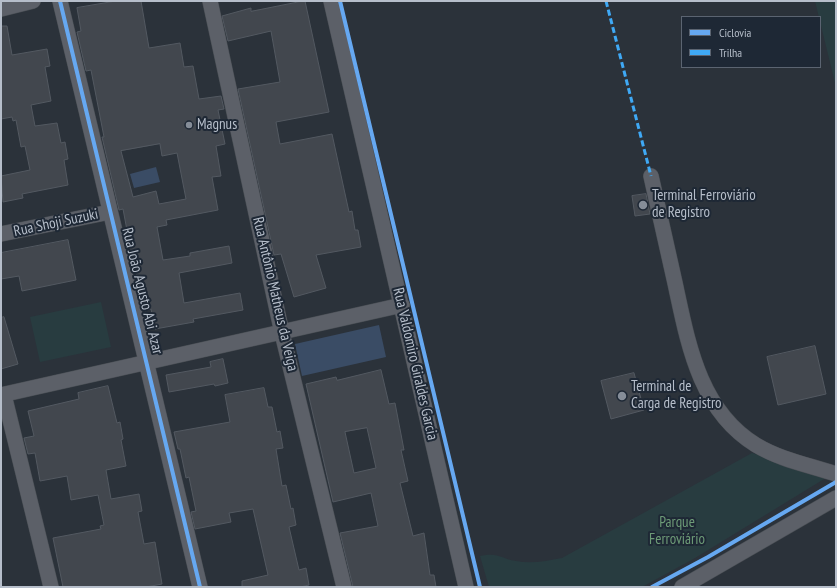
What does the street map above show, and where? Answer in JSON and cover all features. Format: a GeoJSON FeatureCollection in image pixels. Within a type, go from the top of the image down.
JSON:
{"type":"FeatureCollection","features":[{"type":"Feature","properties":{"kind":"street"},"geometry":{"type":"LineString","coordinates":[[1,9],[33,1]]}},
{"type":"Feature","properties":{"kind":"street","name":"Rua João Agusto Abi Azar"},"geometry":{"type":"LineString","coordinates":[[60,1],[200,587]]}},
{"type":"Feature","properties":{"kind":"street","name":"Rua Antônio Matheus da Veiga"},"geometry":{"type":"LineString","coordinates":[[210,1],[282,332],[344,587]]}},
{"type":"Feature","properties":{"kind":"street","name":"Rua Valdomiro Giraldes Garcia"},"geometry":{"type":"LineString","coordinates":[[331,1],[466,587]]}},
{"type":"Feature","properties":{"kind":"street"},"geometry":{"type":"LineString","coordinates":[[651,176],[688,343],[706,391],[720,413],[738,432],[757,446],[780,457],[836,474]]}},
{"type":"Feature","properties":{"kind":"street","name":"Rua Shoji Suzuki"},"geometry":{"type":"LineString","coordinates":[[1,234],[110,212]]}},
{"type":"Feature","properties":{"kind":"street"},"geometry":{"type":"LineString","coordinates":[[51,587],[3,395],[402,305]]}},
{"type":"Feature","properties":{"kind":"street"},"geometry":{"type":"LineString","coordinates":[[682,587],[836,498]]}},
{"type":"Feature","properties":{"kind":"green space"},"geometry":{"type":"Polygon","coordinates":[[[815,1],[836,1],[836,87],[821,26],[821,16],[819,16],[815,1]]]}},
{"type":"Feature","properties":{"kind":"green space"},"geometry":{"type":"Polygon","coordinates":[[[101,302],[111,347],[40,362],[30,317],[101,302]]]}},
{"type":"Feature","properties":{"kind":"green space","name":"Parque Ferroviário"},"geometry":{"type":"Polygon","coordinates":[[[752,453],[829,476],[695,558],[642,587],[489,587],[480,556],[495,555],[522,562],[562,558],[752,453]]]}},
{"type":"Feature","properties":{"kind":"water"},"geometry":{"type":"Polygon","coordinates":[[[156,167],[160,182],[134,188],[130,174],[156,167]]]}},
{"type":"Feature","properties":{"kind":"water"},"geometry":{"type":"Polygon","coordinates":[[[379,325],[386,357],[302,376],[295,344],[379,325]]]}},
{"type":"Feature","properties":{"kind":"building"},"geometry":{"type":"Polygon","coordinates":[[[116,1],[141,1],[149,48],[180,43],[184,67],[193,66],[199,99],[221,96],[224,109],[218,110],[225,144],[216,146],[221,176],[212,177],[218,210],[166,220],[167,225],[157,227],[163,260],[190,256],[190,253],[229,246],[232,263],[179,273],[184,303],[240,293],[243,310],[193,319],[194,322],[155,329],[151,309],[145,311],[140,282],[138,283],[133,257],[131,258],[127,241],[129,241],[123,209],[119,210],[102,137],[104,137],[91,70],[86,71],[77,32],[81,31],[77,8],[116,1]],[[160,144],[121,151],[133,197],[156,191],[159,204],[186,199],[177,153],[162,156],[160,144]]]}},
{"type":"Feature","properties":{"kind":"building"},"geometry":{"type":"Polygon","coordinates":[[[305,1],[329,112],[276,122],[280,144],[332,134],[349,212],[352,211],[355,230],[358,230],[361,247],[316,255],[326,288],[294,297],[281,254],[274,255],[238,89],[280,82],[271,31],[228,41],[222,16],[251,8],[251,11],[305,1]]]}},
{"type":"Feature","properties":{"kind":"building"},"geometry":{"type":"Polygon","coordinates":[[[1,26],[7,26],[12,55],[47,49],[50,66],[45,67],[51,101],[31,105],[35,126],[57,123],[61,143],[65,142],[68,159],[64,160],[68,185],[22,194],[23,198],[3,202],[1,176],[30,170],[25,146],[21,147],[16,120],[13,121],[12,117],[1,119],[1,26]]]}},
{"type":"Feature","properties":{"kind":"building","name":"Terminal Ferroviário de Registro"},"geometry":{"type":"Polygon","coordinates":[[[646,194],[650,214],[635,216],[632,196],[646,194]]]}},
{"type":"Feature","properties":{"kind":"building"},"geometry":{"type":"Polygon","coordinates":[[[68,240],[76,280],[22,291],[19,276],[1,279],[1,253],[68,240]]]}},
{"type":"Feature","properties":{"kind":"building"},"geometry":{"type":"Polygon","coordinates":[[[4,317],[18,364],[1,369],[1,318],[4,317]]]}},
{"type":"Feature","properties":{"kind":"building"},"geometry":{"type":"Polygon","coordinates":[[[815,346],[826,394],[778,405],[767,357],[815,346]]]}},
{"type":"Feature","properties":{"kind":"building"},"geometry":{"type":"Polygon","coordinates":[[[223,359],[228,383],[169,392],[166,375],[211,367],[210,362],[223,359]]]}},
{"type":"Feature","properties":{"kind":"building"},"geometry":{"type":"Polygon","coordinates":[[[381,370],[389,404],[395,403],[404,450],[401,450],[408,481],[400,483],[413,536],[424,533],[430,575],[434,575],[436,587],[353,587],[340,533],[378,526],[371,493],[333,502],[306,384],[336,377],[337,380],[381,370]],[[367,428],[345,432],[354,473],[376,468],[367,428]]]}},
{"type":"Feature","properties":{"kind":"building","name":"Terminal de Carga de Registro"},"geometry":{"type":"Polygon","coordinates":[[[634,373],[644,410],[611,419],[601,381],[634,373]]]}},
{"type":"Feature","properties":{"kind":"building"},"geometry":{"type":"Polygon","coordinates":[[[108,386],[117,423],[120,422],[123,439],[121,440],[126,466],[106,470],[111,499],[139,494],[142,511],[138,512],[144,544],[155,542],[162,584],[146,587],[63,587],[53,538],[101,529],[100,526],[104,525],[98,495],[71,500],[67,476],[40,481],[35,453],[28,454],[24,438],[34,436],[28,411],[79,399],[78,393],[108,386]]]}},
{"type":"Feature","properties":{"kind":"building"},"geometry":{"type":"Polygon","coordinates":[[[264,388],[268,407],[272,407],[277,432],[280,431],[283,448],[276,449],[282,486],[286,485],[291,509],[293,508],[296,525],[289,527],[299,570],[306,568],[309,585],[300,587],[242,587],[242,581],[268,575],[253,509],[229,513],[231,522],[195,529],[191,512],[196,511],[189,477],[186,478],[180,449],[178,449],[174,432],[230,422],[225,395],[264,388]]]}},
{"type":"Feature","properties":{"kind":"marked path"},"geometry":{"type":"LineString","coordinates":[[606,1],[651,176]]}},
{"type":"Feature","properties":{"kind":"cycle path"},"geometry":{"type":"LineString","coordinates":[[60,1],[200,587]]}},
{"type":"Feature","properties":{"kind":"cycle path"},"geometry":{"type":"LineString","coordinates":[[340,1],[480,587]]}},
{"type":"Feature","properties":{"kind":"cycle path"},"geometry":{"type":"LineString","coordinates":[[652,587],[708,557],[836,482]]}},
{"type":"Feature","properties":{"kind":"place","name":"Magnus"},"geometry":{"type":"Point","coordinates":[189,125]}},
{"type":"Feature","properties":{"kind":"place","name":"Terminal Ferroviário de Registro"},"geometry":{"type":"Point","coordinates":[643,205]}},
{"type":"Feature","properties":{"kind":"place","name":"Terminal de Carga de Registro"},"geometry":{"type":"Point","coordinates":[622,396]}}]}
